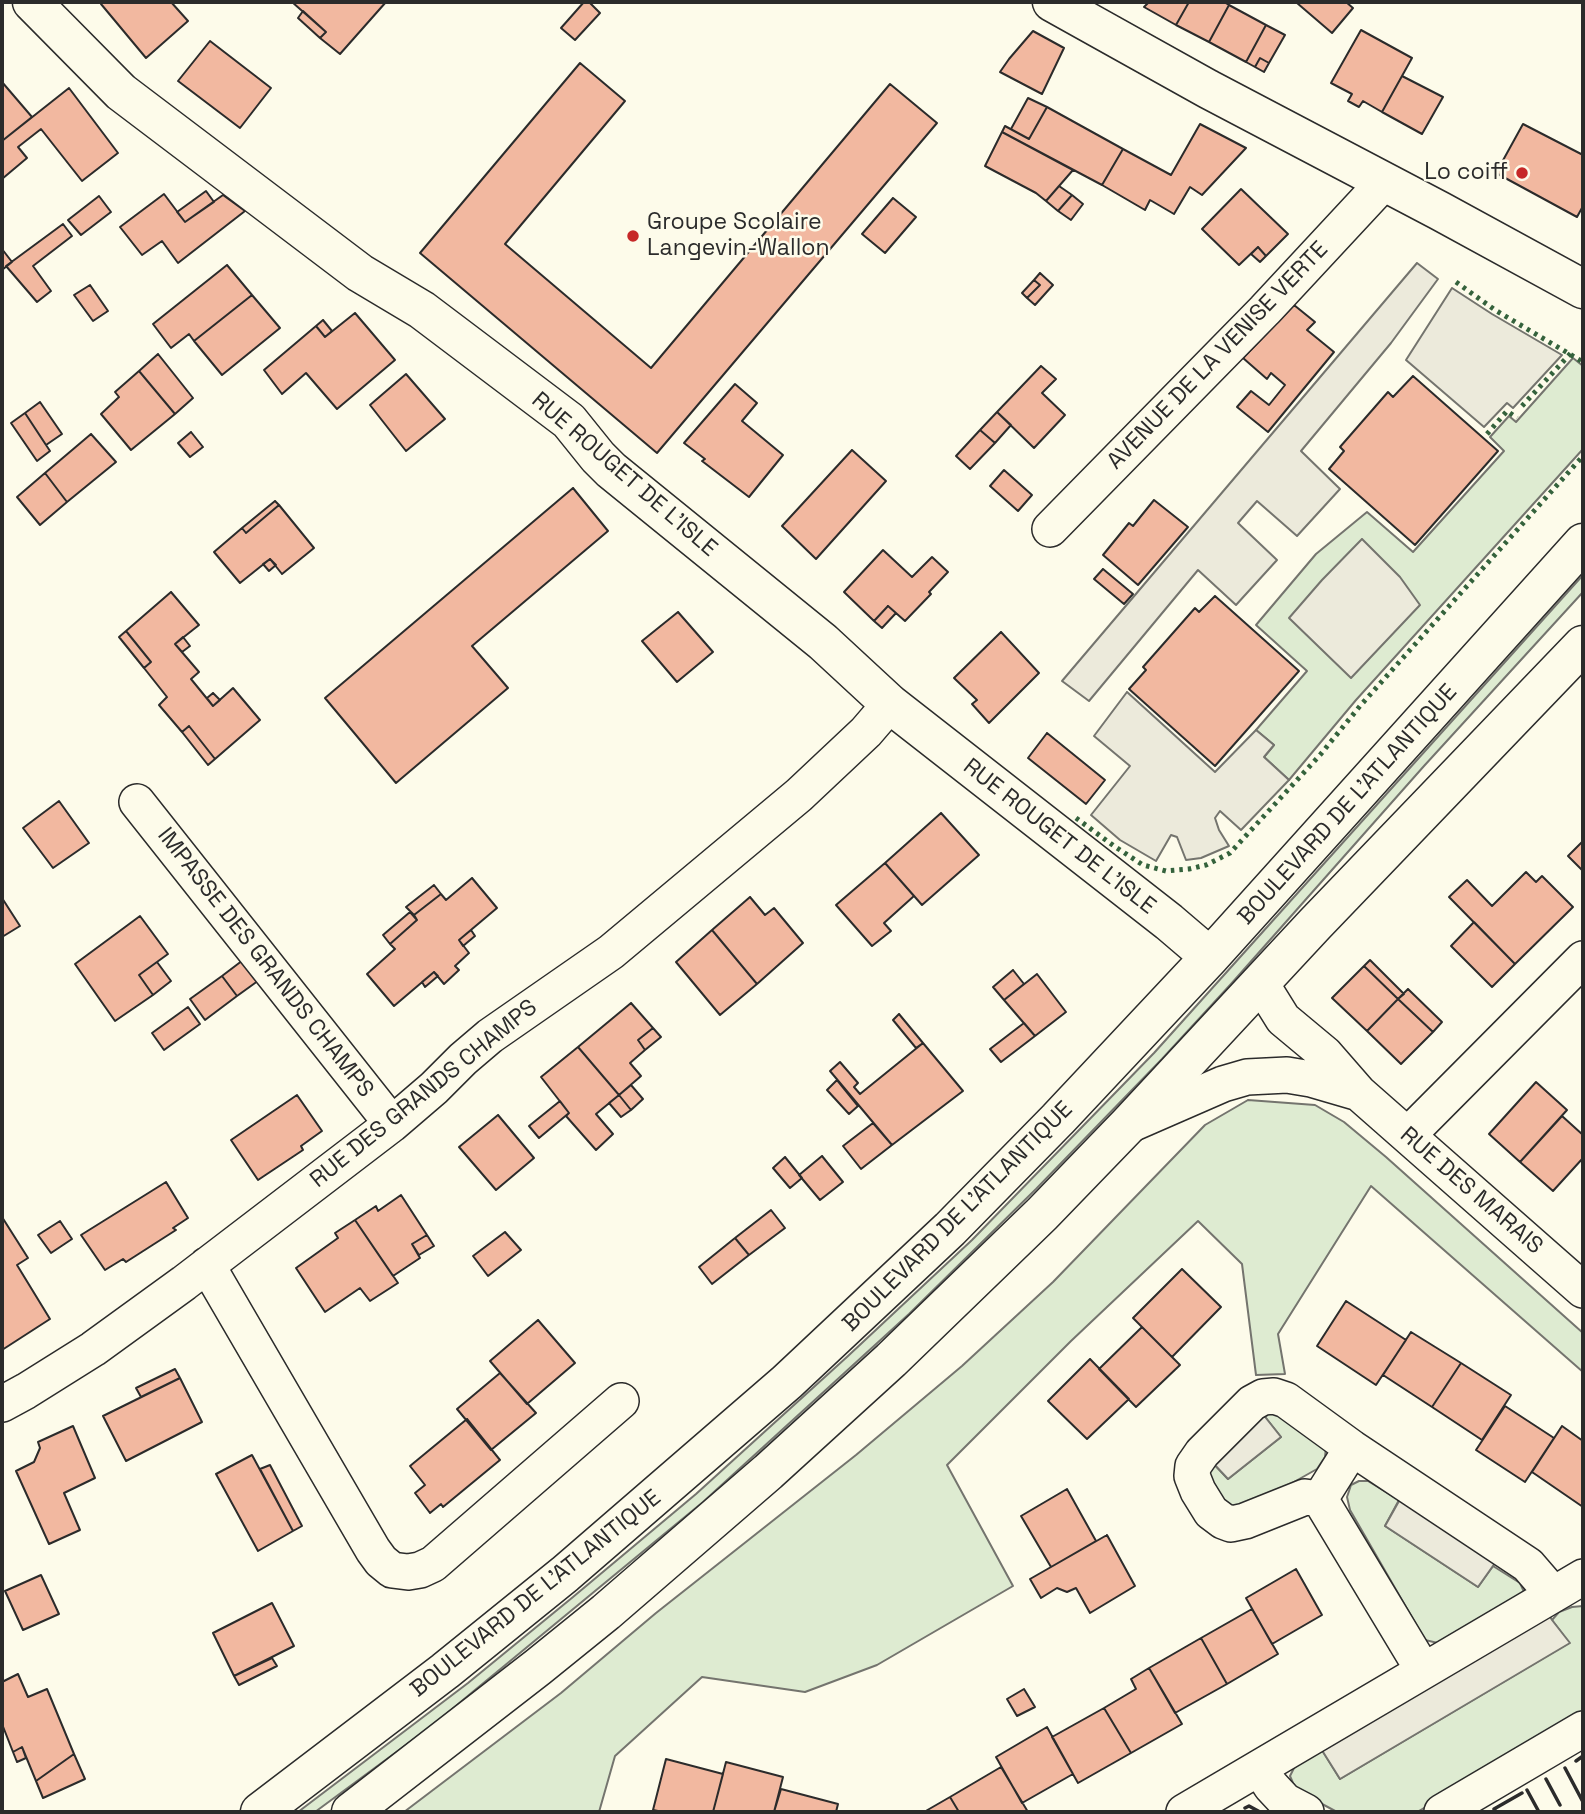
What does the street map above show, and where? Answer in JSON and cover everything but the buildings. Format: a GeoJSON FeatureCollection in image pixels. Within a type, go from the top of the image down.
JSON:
{"type":"FeatureCollection","features":[{"type":"Feature","properties":{"kind":"main road","name":"RUE ROUGET DE L'ISLE"},"geometry":{"type":"LineString","coordinates":[[32,2],[121,92],[350,265],[422,310],[569,421],[611,470],[823,642],[890,704],[1210,957]]}},
{"type":"Feature","properties":{"kind":"main road"},"geometry":{"type":"LineString","coordinates":[[1052,2],[1583,289]]}},
{"type":"Feature","properties":{"kind":"main road","name":"BOULEVARD DE L'ATLANTIQUE"},"geometry":{"type":"LineString","coordinates":[[260,1812],[509,1620],[787,1382],[950,1229],[1102,1074],[1210,957],[1581,543]]}},
{"type":"Feature","properties":{"kind":"main road"},"geometry":{"type":"LineString","coordinates":[[351,1812],[538,1667],[626,1594],[758,1481],[891,1360],[1042,1214],[1583,645]]}},
{"type":"Feature","properties":{"kind":"street","name":"AVENUE DE LA VENISE VERTE"},"geometry":{"type":"LineString","coordinates":[[1050,529],[1265,310],[1384,182]]}},
{"type":"Feature","properties":{"kind":"street","name":"RUE DES GRANDS CHAMPS"},"geometry":{"type":"LineString","coordinates":[[2,1404],[93,1349],[207,1265],[392,1124],[490,1036],[611,952],[799,795],[866,732],[890,704]]}},
{"type":"Feature","properties":{"kind":"street","name":"IMPASSE DES GRANDS CHAMPS"},"geometry":{"type":"LineString","coordinates":[[137,802],[392,1124]]}},
{"type":"Feature","properties":{"kind":"street"},"geometry":{"type":"LineString","coordinates":[[1408,1135],[1583,959]]}},
{"type":"Feature","properties":{"kind":"street","name":"RUE DES MARAIS"},"geometry":{"type":"LineString","coordinates":[[1260,982],[1283,1019],[1325,1054],[1359,1093],[1583,1290]]}},
{"type":"Feature","properties":{"kind":"street","name":"RUE DES MARAIS"},"geometry":{"type":"LineString","coordinates":[[1128,1125],[1223,1084],[1247,1077],[1287,1075],[1359,1093]]}},
{"type":"Feature","properties":{"kind":"street"},"geometry":{"type":"LineString","coordinates":[[207,1265],[373,1550],[392,1570],[408,1572],[433,1564],[621,1401]]}},
{"type":"Feature","properties":{"kind":"street"},"geometry":{"type":"LineString","coordinates":[[1320,1499],[1305,1497],[1231,1524],[1211,1512],[1192,1476],[1193,1466],[1202,1453],[1252,1403],[1263,1397],[1286,1399],[1352,1448],[1528,1565],[1553,1594]]}},
{"type":"Feature","properties":{"kind":"street"},"geometry":{"type":"LineString","coordinates":[[1320,1499],[1352,1448]]}},
{"type":"Feature","properties":{"kind":"street"},"geometry":{"type":"LineString","coordinates":[[1320,1499],[1423,1670]]}},
{"type":"Feature","properties":{"kind":"street"},"geometry":{"type":"LineString","coordinates":[[1184,1812],[1583,1577]]}},
{"type":"Feature","properties":{"kind":"street"},"geometry":{"type":"LineString","coordinates":[[1442,1812],[1583,1729]]}},
{"type":"Feature","properties":{"kind":"street"},"geometry":{"type":"LineString","coordinates":[[1260,1769],[1285,1801],[1306,1812]]}},
{"type":"Feature","properties":{"kind":"green space"},"geometry":{"type":"Polygon","coordinates":[[[1573,358],[1583,366],[1583,449],[1356,700],[1289,780],[1264,757],[1274,745],[1256,730],[1307,671],[1256,625],[1316,554],[1367,512],[1413,552],[1504,451],[1490,437],[1509,416],[1516,422],[1573,358]]]}},
{"type":"Feature","properties":{"kind":"green space"},"geometry":{"type":"Polygon","coordinates":[[[1583,575],[1583,592],[1231,984],[1036,1189],[909,1314],[703,1502],[433,1725],[315,1812],[298,1812],[468,1683],[696,1494],[972,1240],[1154,1053],[1583,575]]]}},
{"type":"Feature","properties":{"kind":"green space"},"geometry":{"type":"Polygon","coordinates":[[[1248,1100],[1315,1105],[1344,1122],[1583,1333],[1583,1372],[1371,1186],[1278,1334],[1285,1374],[1256,1375],[1242,1264],[1198,1221],[1071,1341],[947,1465],[1013,1586],[877,1665],[805,1692],[702,1677],[615,1756],[599,1812],[404,1812],[561,1693],[962,1366],[1053,1282],[1205,1125],[1248,1100]]]}},
{"type":"Feature","properties":{"kind":"green space"},"geometry":{"type":"Polygon","coordinates":[[[1270,1407],[1326,1447],[1325,1457],[1317,1469],[1239,1513],[1228,1512],[1206,1474],[1212,1462],[1228,1479],[1281,1437],[1262,1413],[1270,1407]]]}},
{"type":"Feature","properties":{"kind":"green space"},"geometry":{"type":"Polygon","coordinates":[[[1368,1481],[1399,1500],[1385,1526],[1478,1587],[1493,1566],[1520,1583],[1525,1594],[1442,1644],[1425,1640],[1350,1510],[1347,1497],[1351,1485],[1368,1481]]]}},
{"type":"Feature","properties":{"kind":"green space"},"geometry":{"type":"Polygon","coordinates":[[[1583,1606],[1583,1718],[1417,1812],[1337,1812],[1298,1791],[1290,1776],[1294,1768],[1322,1750],[1340,1779],[1569,1643],[1552,1620],[1559,1612],[1583,1606]]]}},
{"type":"Feature","properties":{"kind":"shaded area"},"geometry":{"type":"Polygon","coordinates":[[[1417,263],[1438,279],[1391,343],[1301,451],[1340,489],[1297,536],[1257,501],[1238,523],[1277,560],[1236,605],[1198,570],[1089,701],[1062,681],[1417,263]]]}},
{"type":"Feature","properties":{"kind":"shaded area"},"geometry":{"type":"Polygon","coordinates":[[[1452,288],[1562,355],[1513,408],[1507,403],[1484,427],[1406,360],[1452,288]]]}},
{"type":"Feature","properties":{"kind":"shaded area"},"geometry":{"type":"Polygon","coordinates":[[[1362,539],[1400,577],[1420,605],[1351,678],[1289,618],[1362,539]]]}},
{"type":"Feature","properties":{"kind":"shaded area"},"geometry":{"type":"Polygon","coordinates":[[[1127,692],[1215,772],[1256,730],[1274,745],[1264,757],[1289,780],[1241,830],[1220,811],[1215,818],[1229,846],[1201,858],[1186,860],[1177,837],[1171,835],[1156,861],[1120,840],[1091,815],[1130,766],[1094,736],[1127,692]]]}},
{"type":"Feature","properties":{"kind":"shaded area"},"geometry":{"type":"Polygon","coordinates":[[[1262,1413],[1281,1437],[1228,1479],[1212,1462],[1262,1413]]]}},
{"type":"Feature","properties":{"kind":"shaded area"},"geometry":{"type":"Polygon","coordinates":[[[1408,1485],[1505,1549],[1478,1587],[1385,1526],[1408,1485]]]}},
{"type":"Feature","properties":{"kind":"shaded area"},"geometry":{"type":"Polygon","coordinates":[[[1541,1601],[1570,1643],[1340,1779],[1313,1736],[1541,1601]]]}},
{"type":"Feature","properties":{"kind":"hedge"},"geometry":{"type":"LineString","coordinates":[[1456,282],[1495,310],[1583,362]]}},
{"type":"Feature","properties":{"kind":"hedge"},"geometry":{"type":"LineString","coordinates":[[1522,406],[1571,353]]}},
{"type":"Feature","properties":{"kind":"hedge"},"geometry":{"type":"LineString","coordinates":[[1487,434],[1507,411],[1517,418]]}},
{"type":"Feature","properties":{"kind":"hedge"},"geometry":{"type":"LineString","coordinates":[[1076,818],[1143,865],[1166,871],[1206,865],[1230,853],[1320,755],[1360,706],[1583,456]]}},
{"type":"Feature","properties":{"kind":"wall"},"geometry":{"type":"LineString","coordinates":[[1576,1761],[1583,1756]]}},
{"type":"Feature","properties":{"kind":"wall"},"geometry":{"type":"LineString","coordinates":[[1565,1768],[1583,1802]]}},
{"type":"Feature","properties":{"kind":"wall"},"geometry":{"type":"LineString","coordinates":[[1546,1779],[1560,1805]]}},
{"type":"Feature","properties":{"kind":"wall"},"geometry":{"type":"LineString","coordinates":[[1527,1790],[1539,1812]]}},
{"type":"Feature","properties":{"kind":"wall"},"geometry":{"type":"LineString","coordinates":[[1496,1812],[1494,1809],[1522,1793]]}},
{"type":"Feature","properties":{"kind":"wall"},"geometry":{"type":"LineString","coordinates":[[1245,1808],[1249,1806],[1260,1812]]}},
{"type":"Feature","properties":{"kind":"place","name":"Lo coiff"},"geometry":{"type":"Point","coordinates":[1522,173]}},
{"type":"Feature","properties":{"kind":"place","name":"Groupe Scolaire Langevin-Wallon"},"geometry":{"type":"Point","coordinates":[633,236]}}]}
